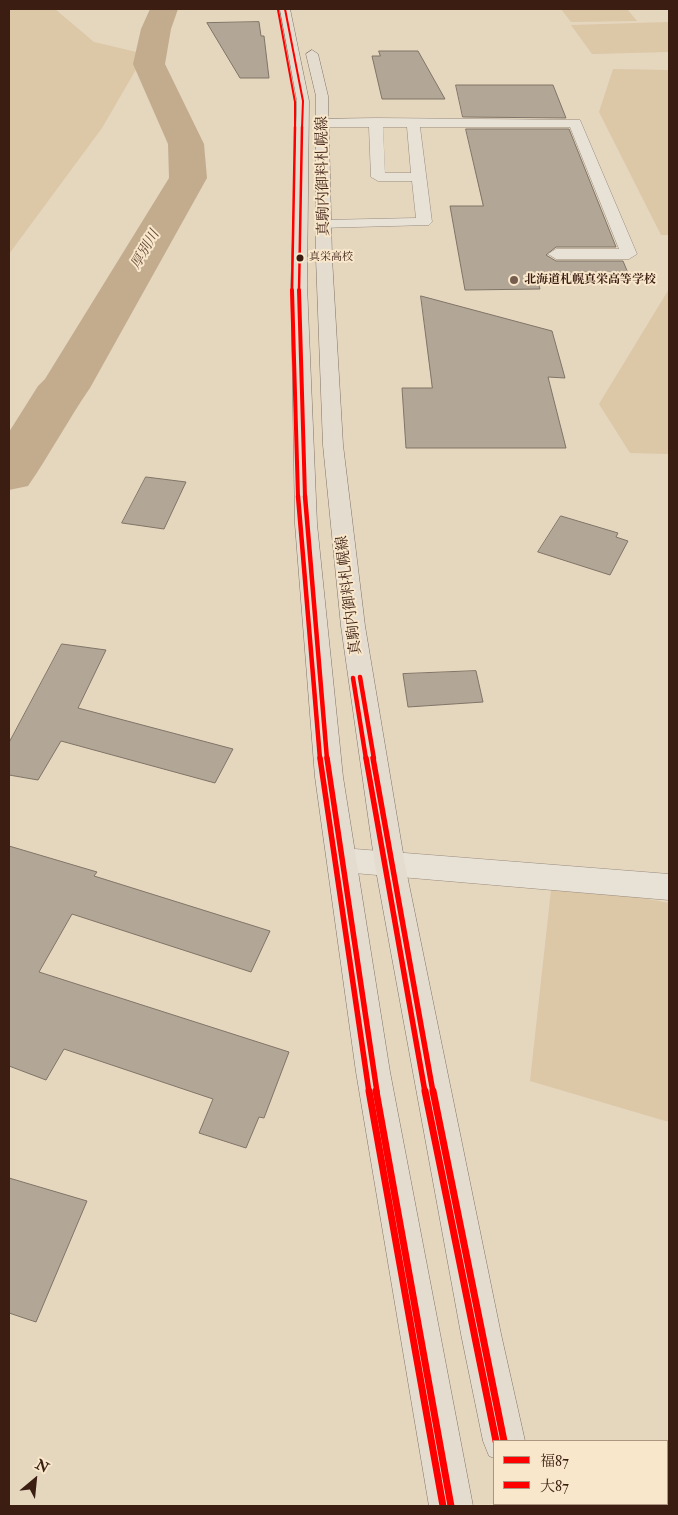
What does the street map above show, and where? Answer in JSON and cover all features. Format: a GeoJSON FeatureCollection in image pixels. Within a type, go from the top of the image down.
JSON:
{"type":"FeatureCollection","features":[{"type":"Feature","properties":{"kind":"main road","name":"真駒内御料札幌線"},"geometry":{"type":"LineString","coordinates":[[285,9],[304,101],[299,285],[306,524],[329,777],[373,1072],[451,1506]]}},
{"type":"Feature","properties":{"kind":"main road","name":"真駒内御料札幌線"},"geometry":{"type":"LineString","coordinates":[[310,42],[322,96],[326,225],[324,258],[333,445],[353,626],[390,865],[481,1334],[504,1440]]}},
{"type":"Feature","properties":{"kind":"lane"},"geometry":{"type":"LineString","coordinates":[[420,177],[378,176],[369,122],[363,110],[560,111],[564,123]]}},
{"type":"Feature","properties":{"kind":"lane"},"geometry":{"type":"LineString","coordinates":[[326,225],[424,222],[413,122]]}},
{"type":"Feature","properties":{"kind":"lane"},"geometry":{"type":"LineString","coordinates":[[323,123],[575,122],[629,254],[556,254]]}},
{"type":"Feature","properties":{"kind":"lane"},"geometry":{"type":"LineString","coordinates":[[342,860],[669,887]]}},
{"type":"Feature","properties":{"kind":"shaded area"},"geometry":{"type":"Polygon","coordinates":[[[9,9],[55,9],[94,42],[145,54],[102,128],[9,254],[9,9]]]}},
{"type":"Feature","properties":{"kind":"shaded area"},"geometry":{"type":"Polygon","coordinates":[[[561,9],[627,9],[637,21],[571,22],[561,9]]]}},
{"type":"Feature","properties":{"kind":"shaded area"},"geometry":{"type":"Polygon","coordinates":[[[669,22],[669,52],[592,54],[571,25],[669,22]]]}},
{"type":"Feature","properties":{"kind":"shaded area"},"geometry":{"type":"Polygon","coordinates":[[[613,69],[669,70],[669,235],[661,235],[599,112],[613,69]]]}},
{"type":"Feature","properties":{"kind":"shaded area"},"geometry":{"type":"Polygon","coordinates":[[[669,289],[669,454],[630,453],[599,404],[669,289]]]}},
{"type":"Feature","properties":{"kind":"shaded area"},"geometry":{"type":"Polygon","coordinates":[[[552,881],[669,903],[669,1122],[530,1081],[552,881]]]}},
{"type":"Feature","properties":{"kind":"building"},"geometry":{"type":"Polygon","coordinates":[[[259,22],[261,36],[264,36],[269,78],[240,78],[207,23],[259,22]]]}},
{"type":"Feature","properties":{"kind":"building"},"geometry":{"type":"Polygon","coordinates":[[[379,51],[418,51],[445,99],[382,99],[372,56],[380,56],[379,51]]]}},
{"type":"Feature","properties":{"kind":"building"},"geometry":{"type":"Polygon","coordinates":[[[456,85],[553,85],[566,118],[463,117],[456,85]]]}},
{"type":"Feature","properties":{"kind":"building"},"geometry":{"type":"Polygon","coordinates":[[[466,129],[569,129],[616,247],[556,247],[546,255],[556,261],[623,261],[628,273],[536,275],[540,289],[465,290],[450,206],[483,206],[466,129]]]}},
{"type":"Feature","properties":{"kind":"building"},"geometry":{"type":"Polygon","coordinates":[[[421,296],[552,331],[565,378],[548,377],[566,448],[406,448],[402,388],[432,388],[421,296]]]}},
{"type":"Feature","properties":{"kind":"building"},"geometry":{"type":"Polygon","coordinates":[[[146,477],[186,482],[164,529],[122,523],[146,477]]]}},
{"type":"Feature","properties":{"kind":"building"},"geometry":{"type":"Polygon","coordinates":[[[561,516],[618,533],[616,537],[628,541],[610,575],[538,552],[561,516]]]}},
{"type":"Feature","properties":{"kind":"building"},"geometry":{"type":"Polygon","coordinates":[[[62,644],[106,650],[78,708],[233,749],[215,783],[61,741],[38,780],[9,775],[9,743],[62,644]]]}},
{"type":"Feature","properties":{"kind":"building"},"geometry":{"type":"Polygon","coordinates":[[[476,671],[483,702],[408,707],[403,674],[476,671]]]}},
{"type":"Feature","properties":{"kind":"building"},"geometry":{"type":"Polygon","coordinates":[[[9,846],[97,872],[94,876],[270,931],[251,972],[72,914],[39,972],[289,1052],[264,1118],[259,1117],[246,1148],[199,1133],[213,1099],[64,1049],[46,1080],[9,1066],[9,846]]]}},
{"type":"Feature","properties":{"kind":"building"},"geometry":{"type":"Polygon","coordinates":[[[9,1178],[87,1201],[36,1322],[9,1313],[9,1178]]]}},
{"type":"Feature","properties":{"kind":"waterway","name":"厚別川"},"geometry":{"type":"LineString","coordinates":[[9,474],[56,397],[65,388],[188,178],[186,144],[149,64],[156,29],[164,9]]}},
{"type":"Feature","properties":{"kind":"transit line","name":"福87"},"geometry":{"type":"LineString","coordinates":[[285,9],[303,101],[299,285],[306,524],[329,777],[373,1072],[451,1506]]}},
{"type":"Feature","properties":{"kind":"transit line","name":"大87"},"geometry":{"type":"LineString","coordinates":[[278,10],[295,102],[292,285],[299,524],[322,778],[366,1073],[443,1506]]}},
{"type":"Feature","properties":{"kind":"transit line","name":"福87"},"geometry":{"type":"LineString","coordinates":[[360,677],[392,869],[427,1060],[464,1251],[504,1440]]}},
{"type":"Feature","properties":{"kind":"transit line","name":"大87"},"geometry":{"type":"LineString","coordinates":[[353,678],[368,774],[419,1061],[496,1440]]}},
{"type":"Feature","properties":{"kind":"place","name":"真栄高校"},"geometry":{"type":"Point","coordinates":[300,258]}},
{"type":"Feature","properties":{"kind":"place","name":"北海道札幌真栄高等学校"},"geometry":{"type":"Point","coordinates":[514,280]}}]}
